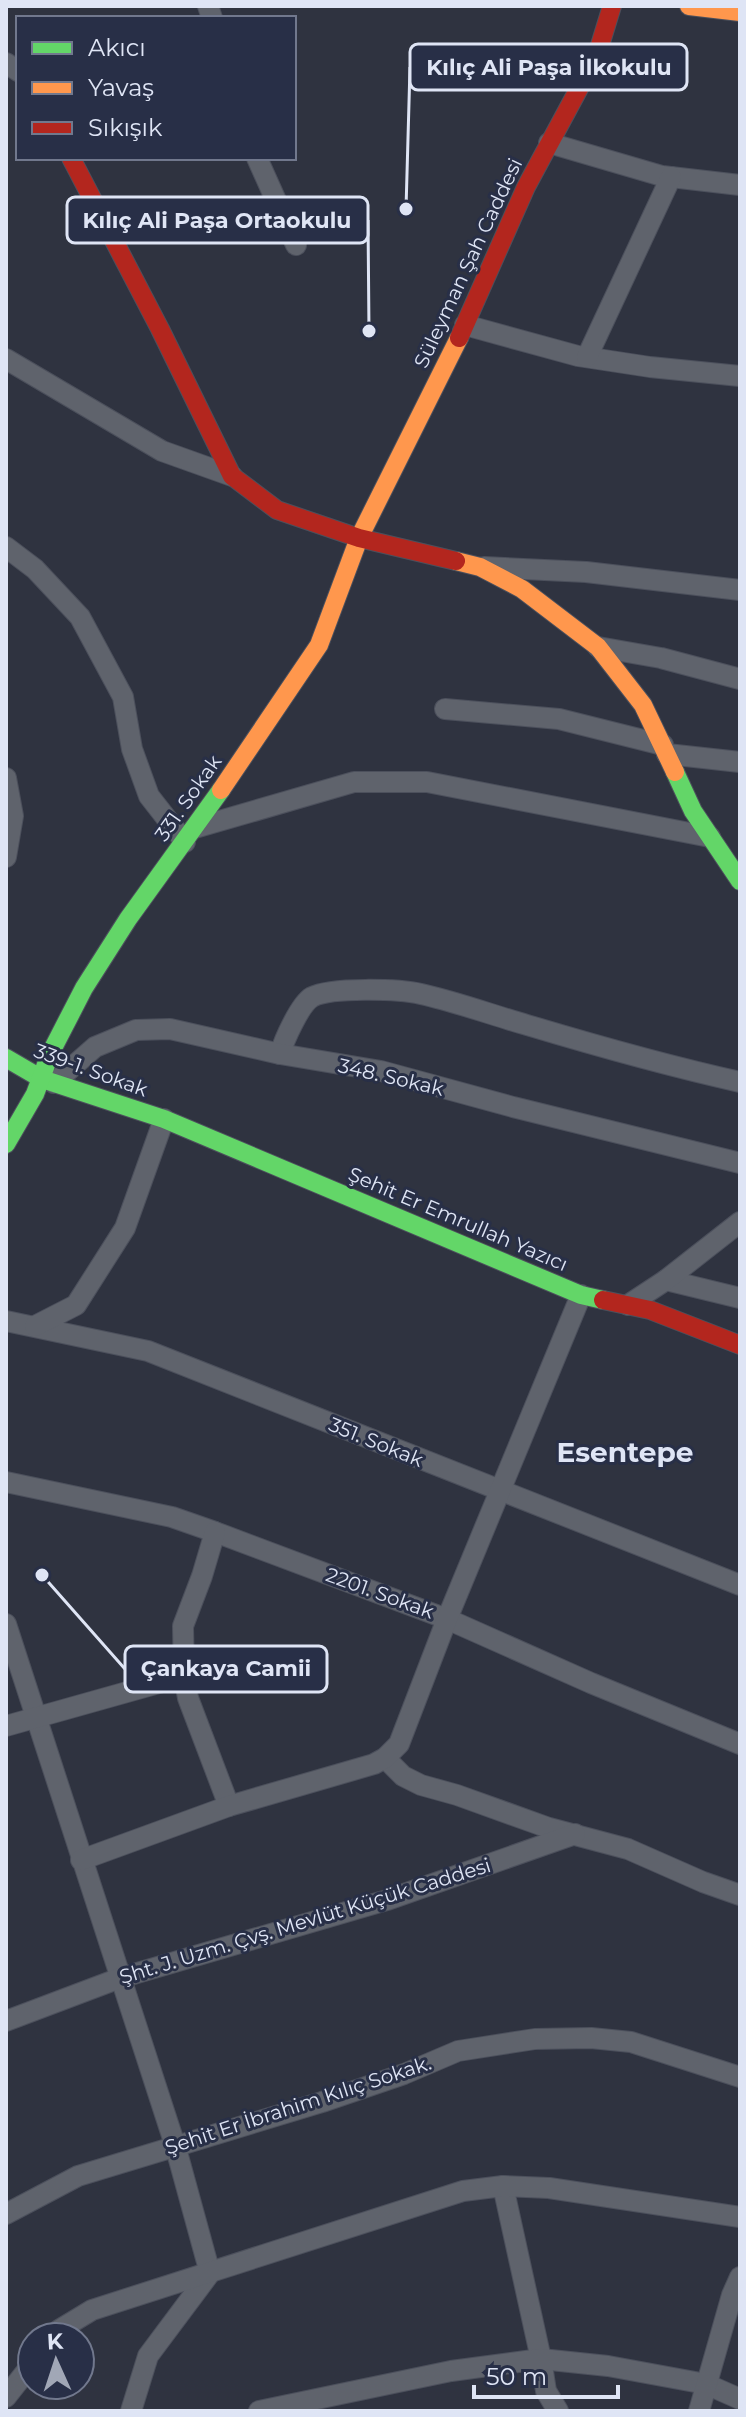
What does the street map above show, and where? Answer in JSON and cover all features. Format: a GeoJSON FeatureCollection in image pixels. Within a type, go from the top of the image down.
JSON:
{"type":"FeatureCollection","features":[{"type":"Feature","properties":{"kind":"street","name":"Süleyman Şah Caddesi"},"geometry":{"type":"LineString","coordinates":[[359,538],[465,325],[526,187],[597,55],[612,6]]}},
{"type":"Feature","properties":{"kind":"street"},"geometry":{"type":"LineString","coordinates":[[689,6],[740,12]]}},
{"type":"Feature","properties":{"kind":"street"},"geometry":{"type":"LineString","coordinates":[[549,143],[671,177],[740,185]]}},
{"type":"Feature","properties":{"kind":"street"},"geometry":{"type":"LineString","coordinates":[[72,160],[232,476]]}},
{"type":"Feature","properties":{"kind":"street"},"geometry":{"type":"LineString","coordinates":[[258,160],[296,245]]}},
{"type":"Feature","properties":{"kind":"street"},"geometry":{"type":"LineString","coordinates":[[587,357],[671,177]]}},
{"type":"Feature","properties":{"kind":"street"},"geometry":{"type":"LineString","coordinates":[[465,325],[587,357],[740,376]]}},
{"type":"Feature","properties":{"kind":"street"},"geometry":{"type":"LineString","coordinates":[[6,359],[162,451],[232,476],[277,510],[359,538],[480,567],[586,572],[740,590]]}},
{"type":"Feature","properties":{"kind":"street","name":"331. Sokak"},"geometry":{"type":"LineString","coordinates":[[6,1144],[48,1081],[50,1054],[84,988],[128,919],[190,835],[319,645],[359,538]]}},
{"type":"Feature","properties":{"kind":"street"},"geometry":{"type":"LineString","coordinates":[[6,547],[35,569],[80,617],[123,697],[132,749],[149,796],[190,835],[354,782],[427,782],[710,837]]}},
{"type":"Feature","properties":{"kind":"street"},"geometry":{"type":"LineString","coordinates":[[480,567],[522,589],[598,647],[643,705],[693,811],[740,881]]}},
{"type":"Feature","properties":{"kind":"street"},"geometry":{"type":"LineString","coordinates":[[598,647],[661,658],[740,679]]}},
{"type":"Feature","properties":{"kind":"street"},"geometry":{"type":"LineString","coordinates":[[445,709],[559,719],[665,750],[740,762]]}},
{"type":"Feature","properties":{"kind":"street"},"geometry":{"type":"LineString","coordinates":[[6,778],[13,816],[6,857]]}},
{"type":"Feature","properties":{"kind":"street"},"geometry":{"type":"LineString","coordinates":[[280,1054],[285,1035],[297,1020],[303,1003],[315,995],[347,991],[405,992],[418,993],[621,1052],[740,1082]]}},
{"type":"Feature","properties":{"kind":"street","name":"348. Sokak"},"geometry":{"type":"LineString","coordinates":[[48,1081],[95,1047],[136,1030],[170,1029],[280,1054],[381,1071],[740,1163]]}},
{"type":"Feature","properties":{"kind":"street","name":"339-1. Sokak"},"geometry":{"type":"LineString","coordinates":[[6,1058],[48,1081],[164,1119]]}},
{"type":"Feature","properties":{"kind":"street"},"geometry":{"type":"LineString","coordinates":[[35,1326],[76,1305],[125,1228],[164,1119]]}},
{"type":"Feature","properties":{"kind":"street","name":"Şehit Er Emrullah Yazıcı"},"geometry":{"type":"LineString","coordinates":[[164,1119],[581,1295],[650,1310],[738,1348]]}},
{"type":"Feature","properties":{"kind":"street"},"geometry":{"type":"LineString","coordinates":[[628,1305],[666,1280],[740,1222]]}},
{"type":"Feature","properties":{"kind":"street"},"geometry":{"type":"LineString","coordinates":[[666,1280],[740,1298]]}},
{"type":"Feature","properties":{"kind":"street"},"geometry":{"type":"LineString","coordinates":[[81,1860],[229,1806],[374,1764],[399,1744],[499,1490],[581,1295]]}},
{"type":"Feature","properties":{"kind":"street","name":"351. Sokak"},"geometry":{"type":"LineString","coordinates":[[6,1321],[148,1351],[740,1585]]}},
{"type":"Feature","properties":{"kind":"street","name":"2201. Sokak"},"geometry":{"type":"LineString","coordinates":[[6,1482],[172,1517],[215,1532],[447,1619],[740,1744]]}},
{"type":"Feature","properties":{"kind":"street"},"geometry":{"type":"LineString","coordinates":[[215,1532],[183,1626],[184,1676],[188,1698],[229,1806]]}},
{"type":"Feature","properties":{"kind":"street"},"geometry":{"type":"LineString","coordinates":[[6,1624],[175,2145],[210,2273]]}},
{"type":"Feature","properties":{"kind":"street"},"geometry":{"type":"LineString","coordinates":[[6,1726],[184,1676]]}},
{"type":"Feature","properties":{"kind":"street"},"geometry":{"type":"LineString","coordinates":[[385,1758],[403,1776],[421,1785],[549,1828],[628,1849],[740,1895]]}},
{"type":"Feature","properties":{"kind":"street","name":"Şht. J. Uzm. Çvş. Mevlüt Küçük Caddesi"},"geometry":{"type":"LineString","coordinates":[[6,2021],[120,1978],[387,1900],[575,1834]]}},
{"type":"Feature","properties":{"kind":"street","name":"Şehit Er İbrahim Kılıç Sokak."},"geometry":{"type":"LineString","coordinates":[[6,2214],[78,2176],[349,2093],[458,2051],[535,2039],[591,2038],[631,2042],[740,2077]]}},
{"type":"Feature","properties":{"kind":"street"},"geometry":{"type":"LineString","coordinates":[[503,2186],[546,2391],[558,2411]]}},
{"type":"Feature","properties":{"kind":"street"},"geometry":{"type":"LineString","coordinates":[[74,2321],[92,2310],[463,2191],[503,2186],[549,2188],[740,2217]]}},
{"type":"Feature","properties":{"kind":"street"},"geometry":{"type":"LineString","coordinates":[[131,2411],[148,2356],[210,2273]]}},
{"type":"Feature","properties":{"kind":"street"},"geometry":{"type":"LineString","coordinates":[[699,2411],[740,2277]]}},
{"type":"Feature","properties":{"kind":"street"},"geometry":{"type":"LineString","coordinates":[[259,2411],[451,2371],[541,2359],[608,2366],[706,2384],[740,2399]]}},
{"type":"Feature","properties":{"kind":"traffic: fast"},"geometry":{"type":"LineString","coordinates":[[675,772],[693,811],[740,881]]}},
{"type":"Feature","properties":{"kind":"traffic: fast"},"geometry":{"type":"LineString","coordinates":[[6,1144],[35,1094],[50,1054],[84,988],[128,919],[221,790]]}},
{"type":"Feature","properties":{"kind":"traffic: fast"},"geometry":{"type":"LineString","coordinates":[[6,1058],[42,1079],[164,1119],[581,1295],[603,1300]]}},
{"type":"Feature","properties":{"kind":"traffic: slow"},"geometry":{"type":"LineString","coordinates":[[689,6],[740,12]]}},
{"type":"Feature","properties":{"kind":"traffic: slow"},"geometry":{"type":"LineString","coordinates":[[221,790],[319,645],[359,538],[459,338]]}},
{"type":"Feature","properties":{"kind":"traffic: slow"},"geometry":{"type":"LineString","coordinates":[[456,561],[480,567],[522,589],[598,647],[643,705],[675,772]]}},
{"type":"Feature","properties":{"kind":"traffic: jam"},"geometry":{"type":"LineString","coordinates":[[459,338],[526,187],[597,55],[612,6]]}},
{"type":"Feature","properties":{"kind":"traffic: jam"},"geometry":{"type":"LineString","coordinates":[[72,160],[232,476],[277,510],[359,538],[456,561]]}},
{"type":"Feature","properties":{"kind":"traffic: jam"},"geometry":{"type":"LineString","coordinates":[[603,1300],[650,1310],[740,1345]]}},
{"type":"Feature","properties":{"kind":"place","name":"Kılıç Ali Paşa İlkokulu"},"geometry":{"type":"Point","coordinates":[406,209]}},
{"type":"Feature","properties":{"kind":"place","name":"Kılıç Ali Paşa Ortaokulu"},"geometry":{"type":"Point","coordinates":[369,331]}},
{"type":"Feature","properties":{"kind":"place","name":"Çankaya Camii"},"geometry":{"type":"Point","coordinates":[42,1575]}},
{"type":"Feature","properties":{"kind":"district","name":"Esentepe"},"geometry":{"type":"Point","coordinates":[625,1452]}}]}
